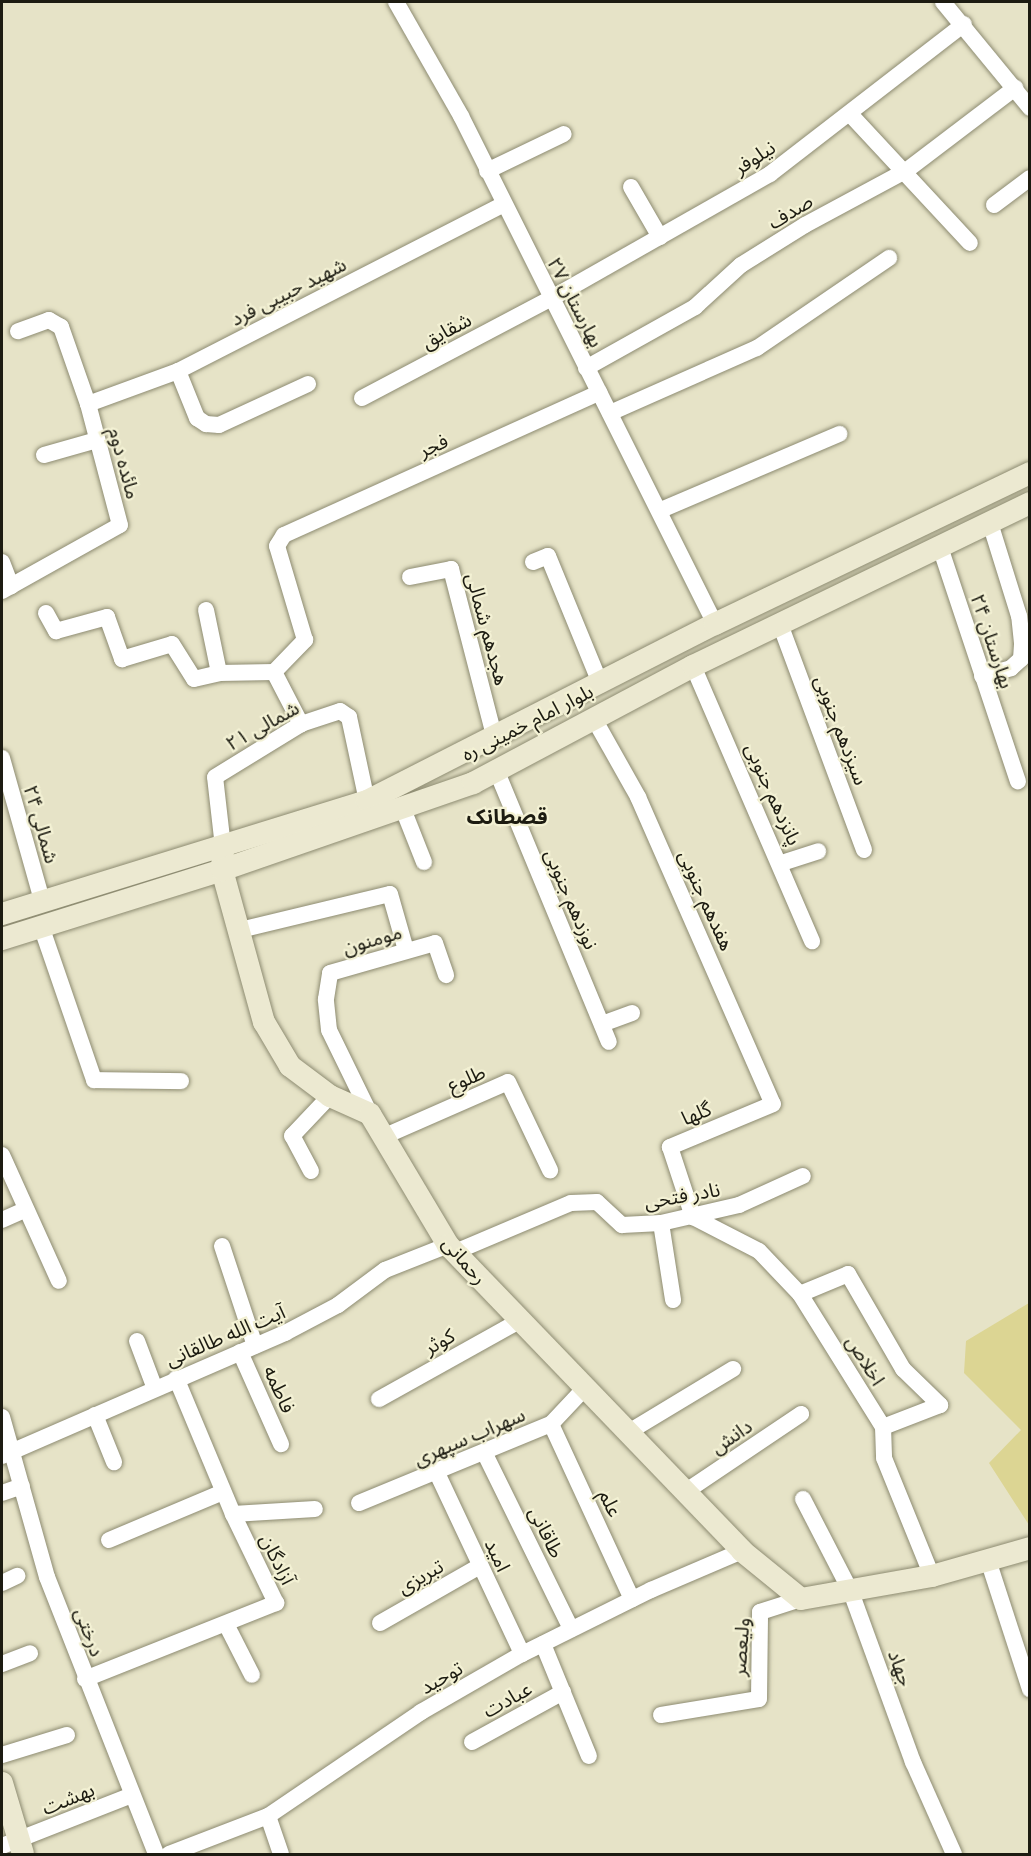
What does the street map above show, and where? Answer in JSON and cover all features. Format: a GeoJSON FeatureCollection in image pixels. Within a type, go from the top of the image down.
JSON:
{"type":"FeatureCollection","features":[{"type":"Feature","properties":{"kind":"main road","name":"بلوار امام خمینی ره"},"geometry":{"type":"LineString","coordinates":[[2,914],[367,801],[495,739],[716,624],[1029,473]]}},
{"type":"Feature","properties":{"kind":"main road","name":"بلوار امام خمینی ره"},"geometry":{"type":"LineString","coordinates":[[2,939],[222,870],[403,809],[497,772],[593,717],[693,666],[1029,504]]}},
{"type":"Feature","properties":{"kind":"main road"},"geometry":{"type":"LineString","coordinates":[[223,847],[222,870],[264,1022],[273,1042],[290,1065],[330,1096],[370,1114]]}},
{"type":"Feature","properties":{"kind":"main road","name":"رحمانی"},"geometry":{"type":"LineString","coordinates":[[370,1114],[451,1248],[742,1551],[801,1599]]}},
{"type":"Feature","properties":{"kind":"main road"},"geometry":{"type":"LineString","coordinates":[[801,1599],[932,1576],[1029,1548]]}},
{"type":"Feature","properties":{"kind":"main road"},"geometry":{"type":"LineString","coordinates":[[2,1783],[15,1847]]}},
{"type":"Feature","properties":{"kind":"street","name":"بهارستان ۲۷"},"geometry":{"type":"LineString","coordinates":[[396,2],[487,171],[550,299],[661,510],[716,624]]}},
{"type":"Feature","properties":{"kind":"street"},"geometry":{"type":"LineString","coordinates":[[943,2],[964,24],[1029,108]]}},
{"type":"Feature","properties":{"kind":"street","name":"نیلوفر"},"geometry":{"type":"LineString","coordinates":[[550,299],[770,174],[964,24]]}},
{"type":"Feature","properties":{"kind":"street","name":"صدف"},"geometry":{"type":"LineString","coordinates":[[586,368],[695,307],[741,265],[805,225],[907,170],[1015,88]]}},
{"type":"Feature","properties":{"kind":"street"},"geometry":{"type":"LineString","coordinates":[[850,114],[907,170],[970,243]]}},
{"type":"Feature","properties":{"kind":"street"},"geometry":{"type":"LineString","coordinates":[[487,171],[564,134]]}},
{"type":"Feature","properties":{"kind":"street"},"geometry":{"type":"LineString","coordinates":[[994,205],[1029,178]]}},
{"type":"Feature","properties":{"kind":"street"},"geometry":{"type":"LineString","coordinates":[[631,187],[660,237]]}},
{"type":"Feature","properties":{"kind":"street","name":"شهید حبیبی فرد"},"geometry":{"type":"LineString","coordinates":[[88,404],[178,371],[503,205]]}},
{"type":"Feature","properties":{"kind":"street"},"geometry":{"type":"LineString","coordinates":[[610,413],[757,348],[889,258]]}},
{"type":"Feature","properties":{"kind":"street","name":"شقایق"},"geometry":{"type":"LineString","coordinates":[[362,398],[550,299]]}},
{"type":"Feature","properties":{"kind":"street","name":"مائده دوم"},"geometry":{"type":"LineString","coordinates":[[6,589],[120,525],[88,404],[61,327],[49,320],[18,331]]}},
{"type":"Feature","properties":{"kind":"street"},"geometry":{"type":"LineString","coordinates":[[178,371],[197,418],[206,424],[219,425],[308,384]]}},
{"type":"Feature","properties":{"kind":"street","name":"فجر"},"geometry":{"type":"LineString","coordinates":[[274,672],[305,640],[277,546],[284,535],[599,393]]}},
{"type":"Feature","properties":{"kind":"street"},"geometry":{"type":"LineString","coordinates":[[661,510],[838,434]]}},
{"type":"Feature","properties":{"kind":"street"},"geometry":{"type":"LineString","coordinates":[[44,455],[97,440]]}},
{"type":"Feature","properties":{"kind":"street"},"geometry":{"type":"LineString","coordinates":[[982,676],[1011,668],[1021,659],[1022,643],[1019,616],[990,522]]}},
{"type":"Feature","properties":{"kind":"street","name":"بهارستان ۲۴"},"geometry":{"type":"LineString","coordinates":[[940,547],[1018,781]]}},
{"type":"Feature","properties":{"kind":"street"},"geometry":{"type":"LineString","coordinates":[[533,562],[548,556],[601,685]]}},
{"type":"Feature","properties":{"kind":"street"},"geometry":{"type":"LineString","coordinates":[[2,562],[6,589]]}},
{"type":"Feature","properties":{"kind":"street","name":"هجدهم شمالی"},"geometry":{"type":"LineString","coordinates":[[410,577],[451,569],[495,739]]}},
{"type":"Feature","properties":{"kind":"street"},"geometry":{"type":"LineString","coordinates":[[206,610],[219,673]]}},
{"type":"Feature","properties":{"kind":"street"},"geometry":{"type":"LineString","coordinates":[[46,613],[56,631],[107,617],[122,659],[172,644],[194,679],[219,673],[274,672],[302,724]]}},
{"type":"Feature","properties":{"kind":"street","name":"سیزدهم جنوبی"},"geometry":{"type":"LineString","coordinates":[[780,624],[864,850]]}},
{"type":"Feature","properties":{"kind":"street","name":"پانزدهم جنوبی"},"geometry":{"type":"LineString","coordinates":[[693,666],[782,863],[812,941]]}},
{"type":"Feature","properties":{"kind":"street","name":"۲۱ شمالی"},"geometry":{"type":"LineString","coordinates":[[223,847],[215,777],[302,724],[340,711],[349,717],[367,801]]}},
{"type":"Feature","properties":{"kind":"street","name":"هفدهم جنوبی"},"geometry":{"type":"LineString","coordinates":[[593,717],[638,797],[773,1104]]}},
{"type":"Feature","properties":{"kind":"street","name":"۲۴ شمالی"},"geometry":{"type":"LineString","coordinates":[[2,758],[4,778],[42,900]]}},
{"type":"Feature","properties":{"kind":"street","name":"نوزدهم جنوبی"},"geometry":{"type":"LineString","coordinates":[[497,772],[609,1042]]}},
{"type":"Feature","properties":{"kind":"street"},"geometry":{"type":"LineString","coordinates":[[403,809],[424,862]]}},
{"type":"Feature","properties":{"kind":"street"},"geometry":{"type":"LineString","coordinates":[[782,863],[818,851]]}},
{"type":"Feature","properties":{"kind":"street"},"geometry":{"type":"LineString","coordinates":[[240,930],[390,894],[406,950]]}},
{"type":"Feature","properties":{"kind":"street"},"geometry":{"type":"LineString","coordinates":[[41,926],[93,1080],[181,1081]]}},
{"type":"Feature","properties":{"kind":"street","name":"مومنون"},"geometry":{"type":"LineString","coordinates":[[370,1114],[329,1030],[326,999],[330,973],[435,943],[446,975]]}},
{"type":"Feature","properties":{"kind":"street"},"geometry":{"type":"LineString","coordinates":[[602,1024],[632,1013]]}},
{"type":"Feature","properties":{"kind":"street","name":"طلوع"},"geometry":{"type":"LineString","coordinates":[[385,1136],[508,1082],[550,1170]]}},
{"type":"Feature","properties":{"kind":"street"},"geometry":{"type":"LineString","coordinates":[[311,1171],[292,1136],[330,1096]]}},
{"type":"Feature","properties":{"kind":"street","name":"گلها"},"geometry":{"type":"LineString","coordinates":[[693,1216],[670,1147],[773,1104]]}},
{"type":"Feature","properties":{"kind":"street"},"geometry":{"type":"LineString","coordinates":[[2,1155],[24,1210],[59,1281]]}},
{"type":"Feature","properties":{"kind":"street","name":"نادر فتحی"},"geometry":{"type":"LineString","coordinates":[[451,1248],[571,1203],[597,1202],[622,1225],[661,1223],[739,1205],[803,1176]]}},
{"type":"Feature","properties":{"kind":"street"},"geometry":{"type":"LineString","coordinates":[[2,1220],[24,1210]]}},
{"type":"Feature","properties":{"kind":"street","name":"اخلاص"},"geometry":{"type":"LineString","coordinates":[[693,1216],[759,1251],[800,1294],[883,1427]]}},
{"type":"Feature","properties":{"kind":"street"},"geometry":{"type":"LineString","coordinates":[[661,1223],[673,1300]]}},
{"type":"Feature","properties":{"kind":"street","name":"فاطمه"},"geometry":{"type":"LineString","coordinates":[[222,1246],[247,1349],[282,1444]]}},
{"type":"Feature","properties":{"kind":"street","name":"آیت الله طالقانی"},"geometry":{"type":"LineString","coordinates":[[7,1454],[176,1378],[247,1349],[338,1305],[385,1270],[451,1248]]}},
{"type":"Feature","properties":{"kind":"street"},"geometry":{"type":"LineString","coordinates":[[800,1294],[848,1274],[903,1369],[940,1405],[883,1427],[884,1458],[932,1576]]}},
{"type":"Feature","properties":{"kind":"street","name":"کوثر"},"geometry":{"type":"LineString","coordinates":[[379,1399],[519,1321]]}},
{"type":"Feature","properties":{"kind":"street"},"geometry":{"type":"LineString","coordinates":[[137,1341],[155,1389]]}},
{"type":"Feature","properties":{"kind":"street"},"geometry":{"type":"LineString","coordinates":[[627,1433],[732,1369]]}},
{"type":"Feature","properties":{"kind":"street","name":"آزادگان"},"geometry":{"type":"LineString","coordinates":[[84,1679],[276,1603],[223,1492],[176,1378]]}},
{"type":"Feature","properties":{"kind":"street","name":"سهراب سپهری"},"geometry":{"type":"LineString","coordinates":[[359,1503],[485,1454],[551,1424],[584,1389]]}},
{"type":"Feature","properties":{"kind":"street","name":"دانش"},"geometry":{"type":"LineString","coordinates":[[685,1492],[801,1414]]}},
{"type":"Feature","properties":{"kind":"street"},"geometry":{"type":"LineString","coordinates":[[95,1415],[114,1462]]}},
{"type":"Feature","properties":{"kind":"street","name":"درختی"},"geometry":{"type":"LineString","coordinates":[[2,1418],[7,1454],[22,1485],[47,1576],[84,1679],[156,1854]]}},
{"type":"Feature","properties":{"kind":"street","name":"علم"},"geometry":{"type":"LineString","coordinates":[[551,1424],[632,1599]]}},
{"type":"Feature","properties":{"kind":"street","name":"طاقانی"},"geometry":{"type":"LineString","coordinates":[[485,1454],[571,1629]]}},
{"type":"Feature","properties":{"kind":"street","name":"امید"},"geometry":{"type":"LineString","coordinates":[[436,1473],[522,1654]]}},
{"type":"Feature","properties":{"kind":"street"},"geometry":{"type":"LineString","coordinates":[[2,1493],[22,1485]]}},
{"type":"Feature","properties":{"kind":"street"},"geometry":{"type":"LineString","coordinates":[[109,1540],[223,1492]]}},
{"type":"Feature","properties":{"kind":"street","name":"جهاد"},"geometry":{"type":"LineString","coordinates":[[803,1499],[851,1592],[913,1762],[954,1854]]}},
{"type":"Feature","properties":{"kind":"street"},"geometry":{"type":"LineString","coordinates":[[233,1514],[315,1509]]}},
{"type":"Feature","properties":{"kind":"street","name":"توحید"},"geometry":{"type":"LineString","coordinates":[[169,1854],[268,1816],[421,1712],[522,1654],[632,1599],[742,1551]]}},
{"type":"Feature","properties":{"kind":"street"},"geometry":{"type":"LineString","coordinates":[[987,1560],[1029,1689]]}},
{"type":"Feature","properties":{"kind":"street","name":"تبریزی"},"geometry":{"type":"LineString","coordinates":[[380,1623],[480,1566]]}},
{"type":"Feature","properties":{"kind":"street","name":"ولیعصر"},"geometry":{"type":"LineString","coordinates":[[661,1715],[759,1699],[760,1612],[801,1599]]}},
{"type":"Feature","properties":{"kind":"street"},"geometry":{"type":"LineString","coordinates":[[226,1624],[252,1675]]}},
{"type":"Feature","properties":{"kind":"street","name":"عبادت"},"geometry":{"type":"LineString","coordinates":[[543,1644],[589,1756]]}},
{"type":"Feature","properties":{"kind":"street"},"geometry":{"type":"LineString","coordinates":[[2,1664],[30,1653]]}},
{"type":"Feature","properties":{"kind":"street","name":"عبادت"},"geometry":{"type":"LineString","coordinates":[[472,1742],[563,1692]]}},
{"type":"Feature","properties":{"kind":"street"},"geometry":{"type":"LineString","coordinates":[[2,1755],[67,1735]]}},
{"type":"Feature","properties":{"kind":"street","name":"بهشت"},"geometry":{"type":"LineString","coordinates":[[15,1847],[132,1795]]}},
{"type":"Feature","properties":{"kind":"street"},"geometry":{"type":"LineString","coordinates":[[268,1816],[281,1854]]}},
{"type":"Feature","properties":{"kind":"shaded area"},"geometry":{"type":"Polygon","coordinates":[[[1029,1303],[1029,1525],[989,1463],[1021,1430],[964,1373],[966,1341],[1029,1303]]]}},
{"type":"Feature","properties":{"kind":"district","name":"قصطانک"},"geometry":{"type":"Point","coordinates":[507,816]}}]}
